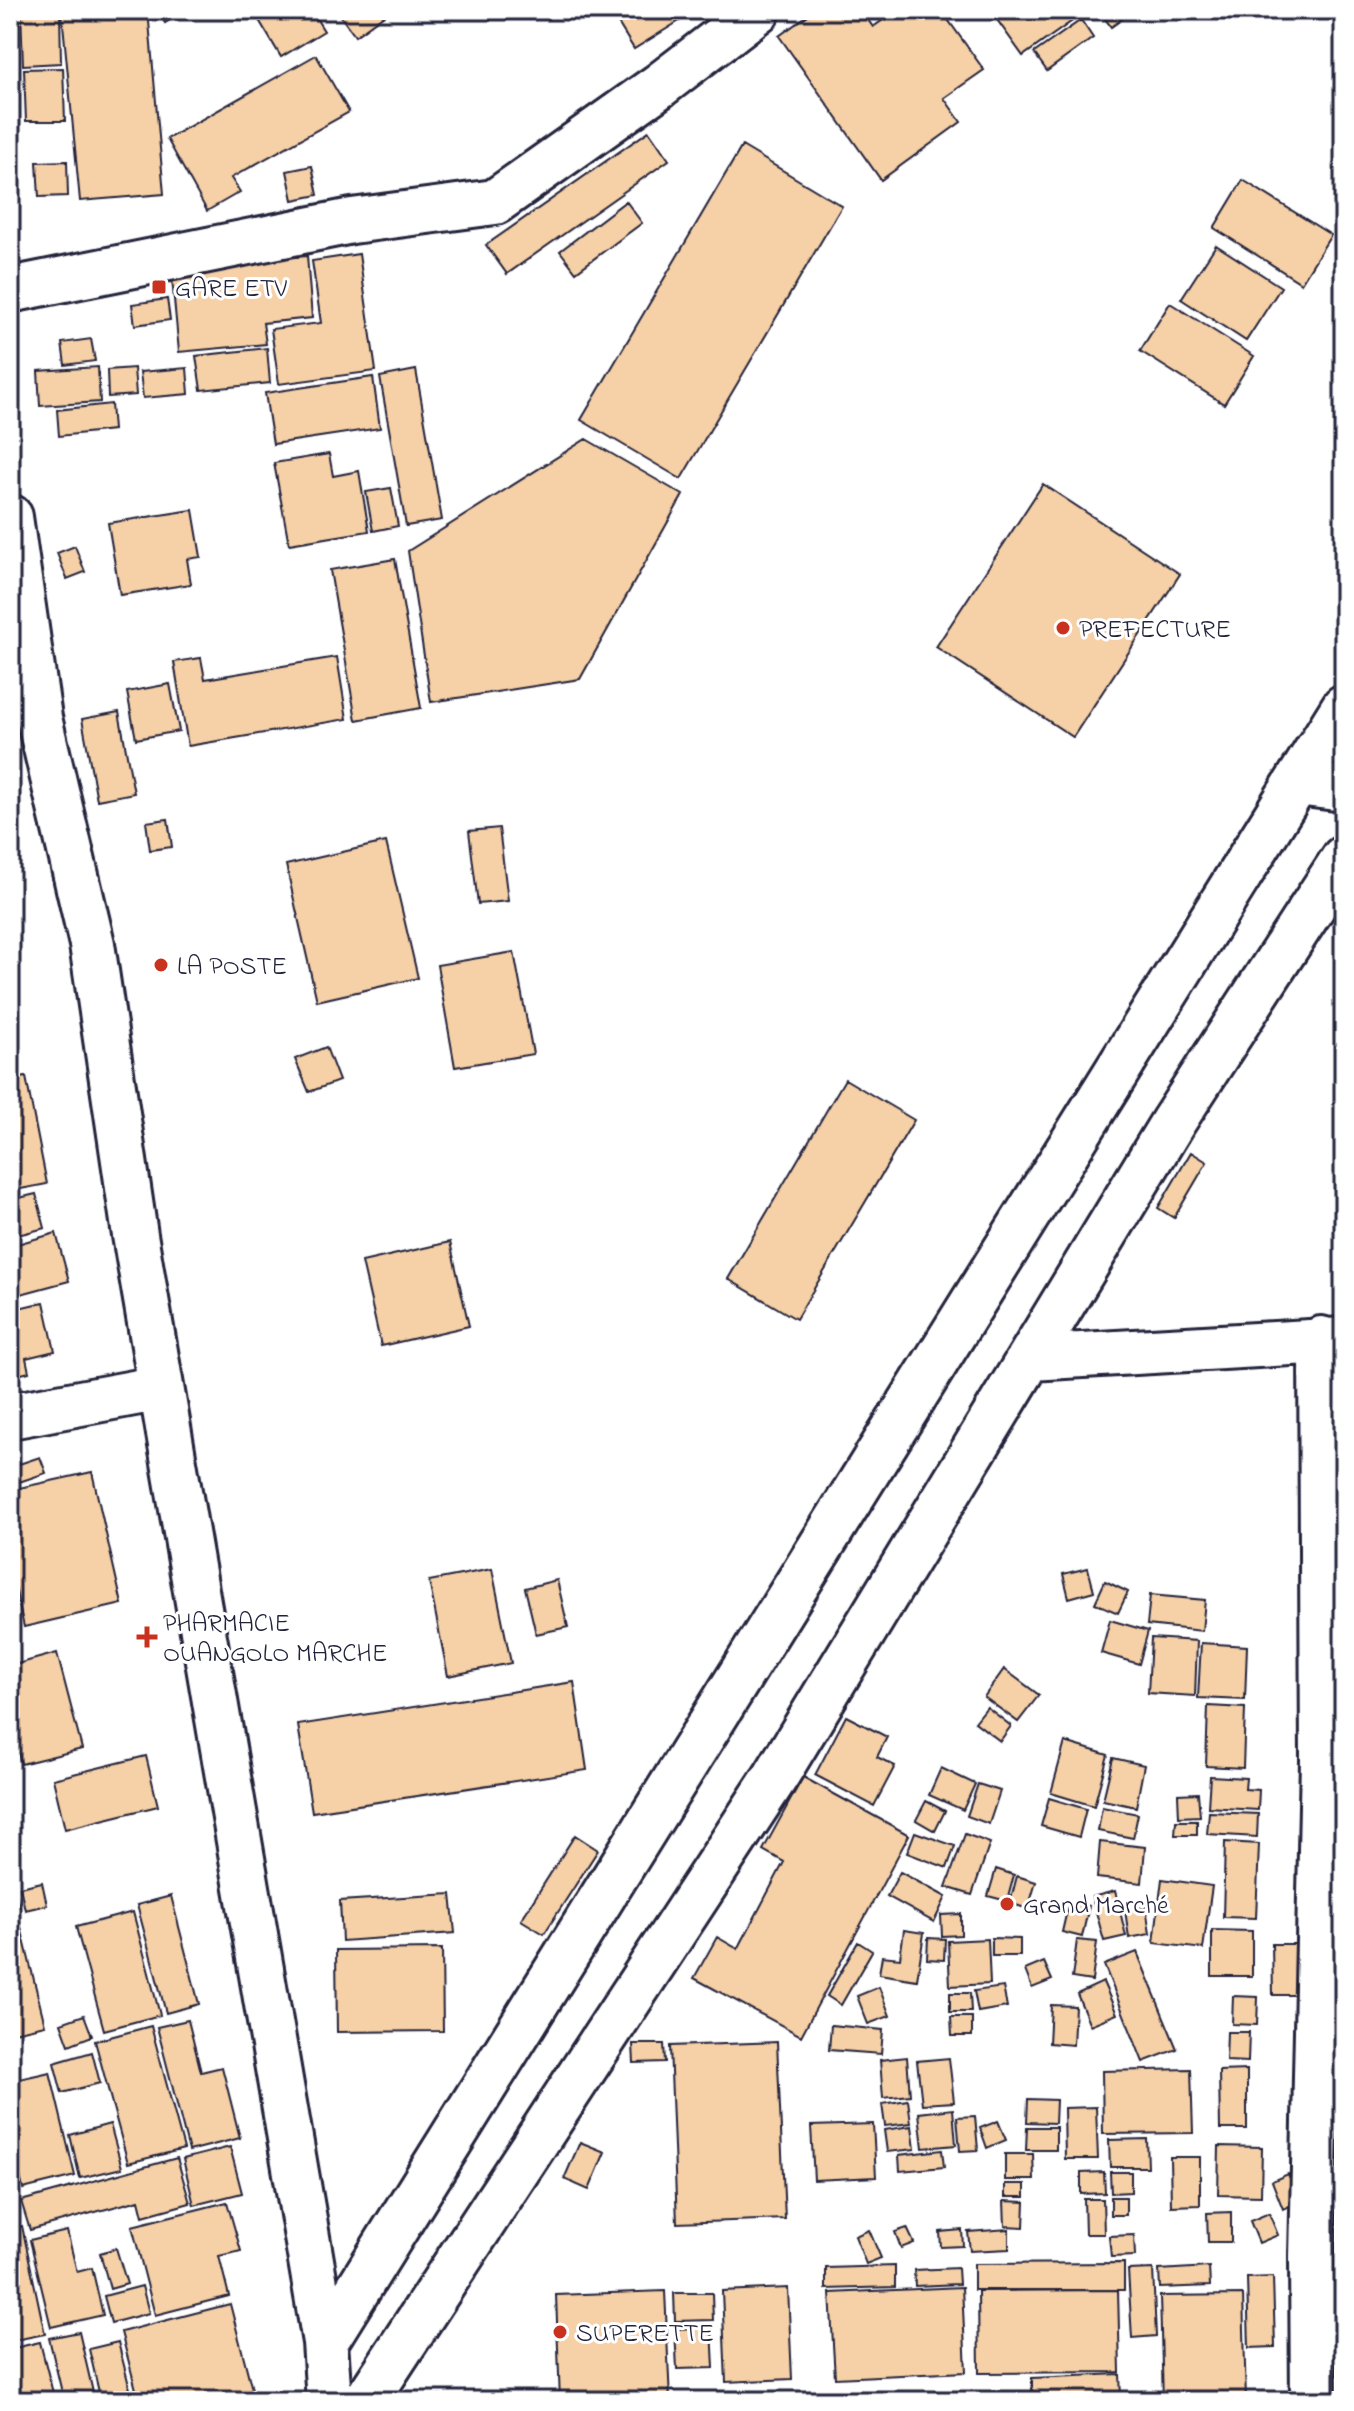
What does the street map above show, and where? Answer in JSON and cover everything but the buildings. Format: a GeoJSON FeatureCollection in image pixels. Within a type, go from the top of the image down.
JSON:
{"type":"FeatureCollection","features":[{"type":"Feature","properties":{"kind":"street"},"geometry":{"type":"LineString","coordinates":[[10,290],[352,221],[495,202],[659,86],[758,10]]}},
{"type":"Feature","properties":{"kind":"street"},"geometry":{"type":"LineString","coordinates":[[10,517],[39,718],[92,944],[135,1235],[325,2342],[329,2401]]}},
{"type":"Feature","properties":{"kind":"street"},"geometry":{"type":"LineString","coordinates":[[325,2342],[1344,707]]}},
{"type":"Feature","properties":{"kind":"street"},"geometry":{"type":"LineString","coordinates":[[1297,783],[1344,789]]}},
{"type":"Feature","properties":{"kind":"street"},"geometry":{"type":"LineString","coordinates":[[366,2401],[776,1776],[1173,1122],[1344,858]]}},
{"type":"Feature","properties":{"kind":"street"},"geometry":{"type":"LineString","coordinates":[[1030,1358],[1333,1340],[1323,1760],[1328,2257],[1313,2401]]}},
{"type":"Feature","properties":{"kind":"street"},"geometry":{"type":"LineString","coordinates":[[10,1416],[161,1388]]}},
{"type":"Feature","properties":{"kind":"place","name":"GARE ETV"},"geometry":{"type":"Point","coordinates":[159,287]}},
{"type":"Feature","properties":{"kind":"place","name":"PREFECTURE"},"geometry":{"type":"Point","coordinates":[1063,628]}},
{"type":"Feature","properties":{"kind":"place","name":"LA POSTE"},"geometry":{"type":"Point","coordinates":[161,965]}},
{"type":"Feature","properties":{"kind":"place","name":"PHARMACIE OUANGOLO MARCHE"},"geometry":{"type":"Point","coordinates":[147,1637]}},
{"type":"Feature","properties":{"kind":"place","name":"Grand Marché"},"geometry":{"type":"Point","coordinates":[1007,1904]}},
{"type":"Feature","properties":{"kind":"place","name":"SUPERETTE"},"geometry":{"type":"Point","coordinates":[560,2332]}}]}
